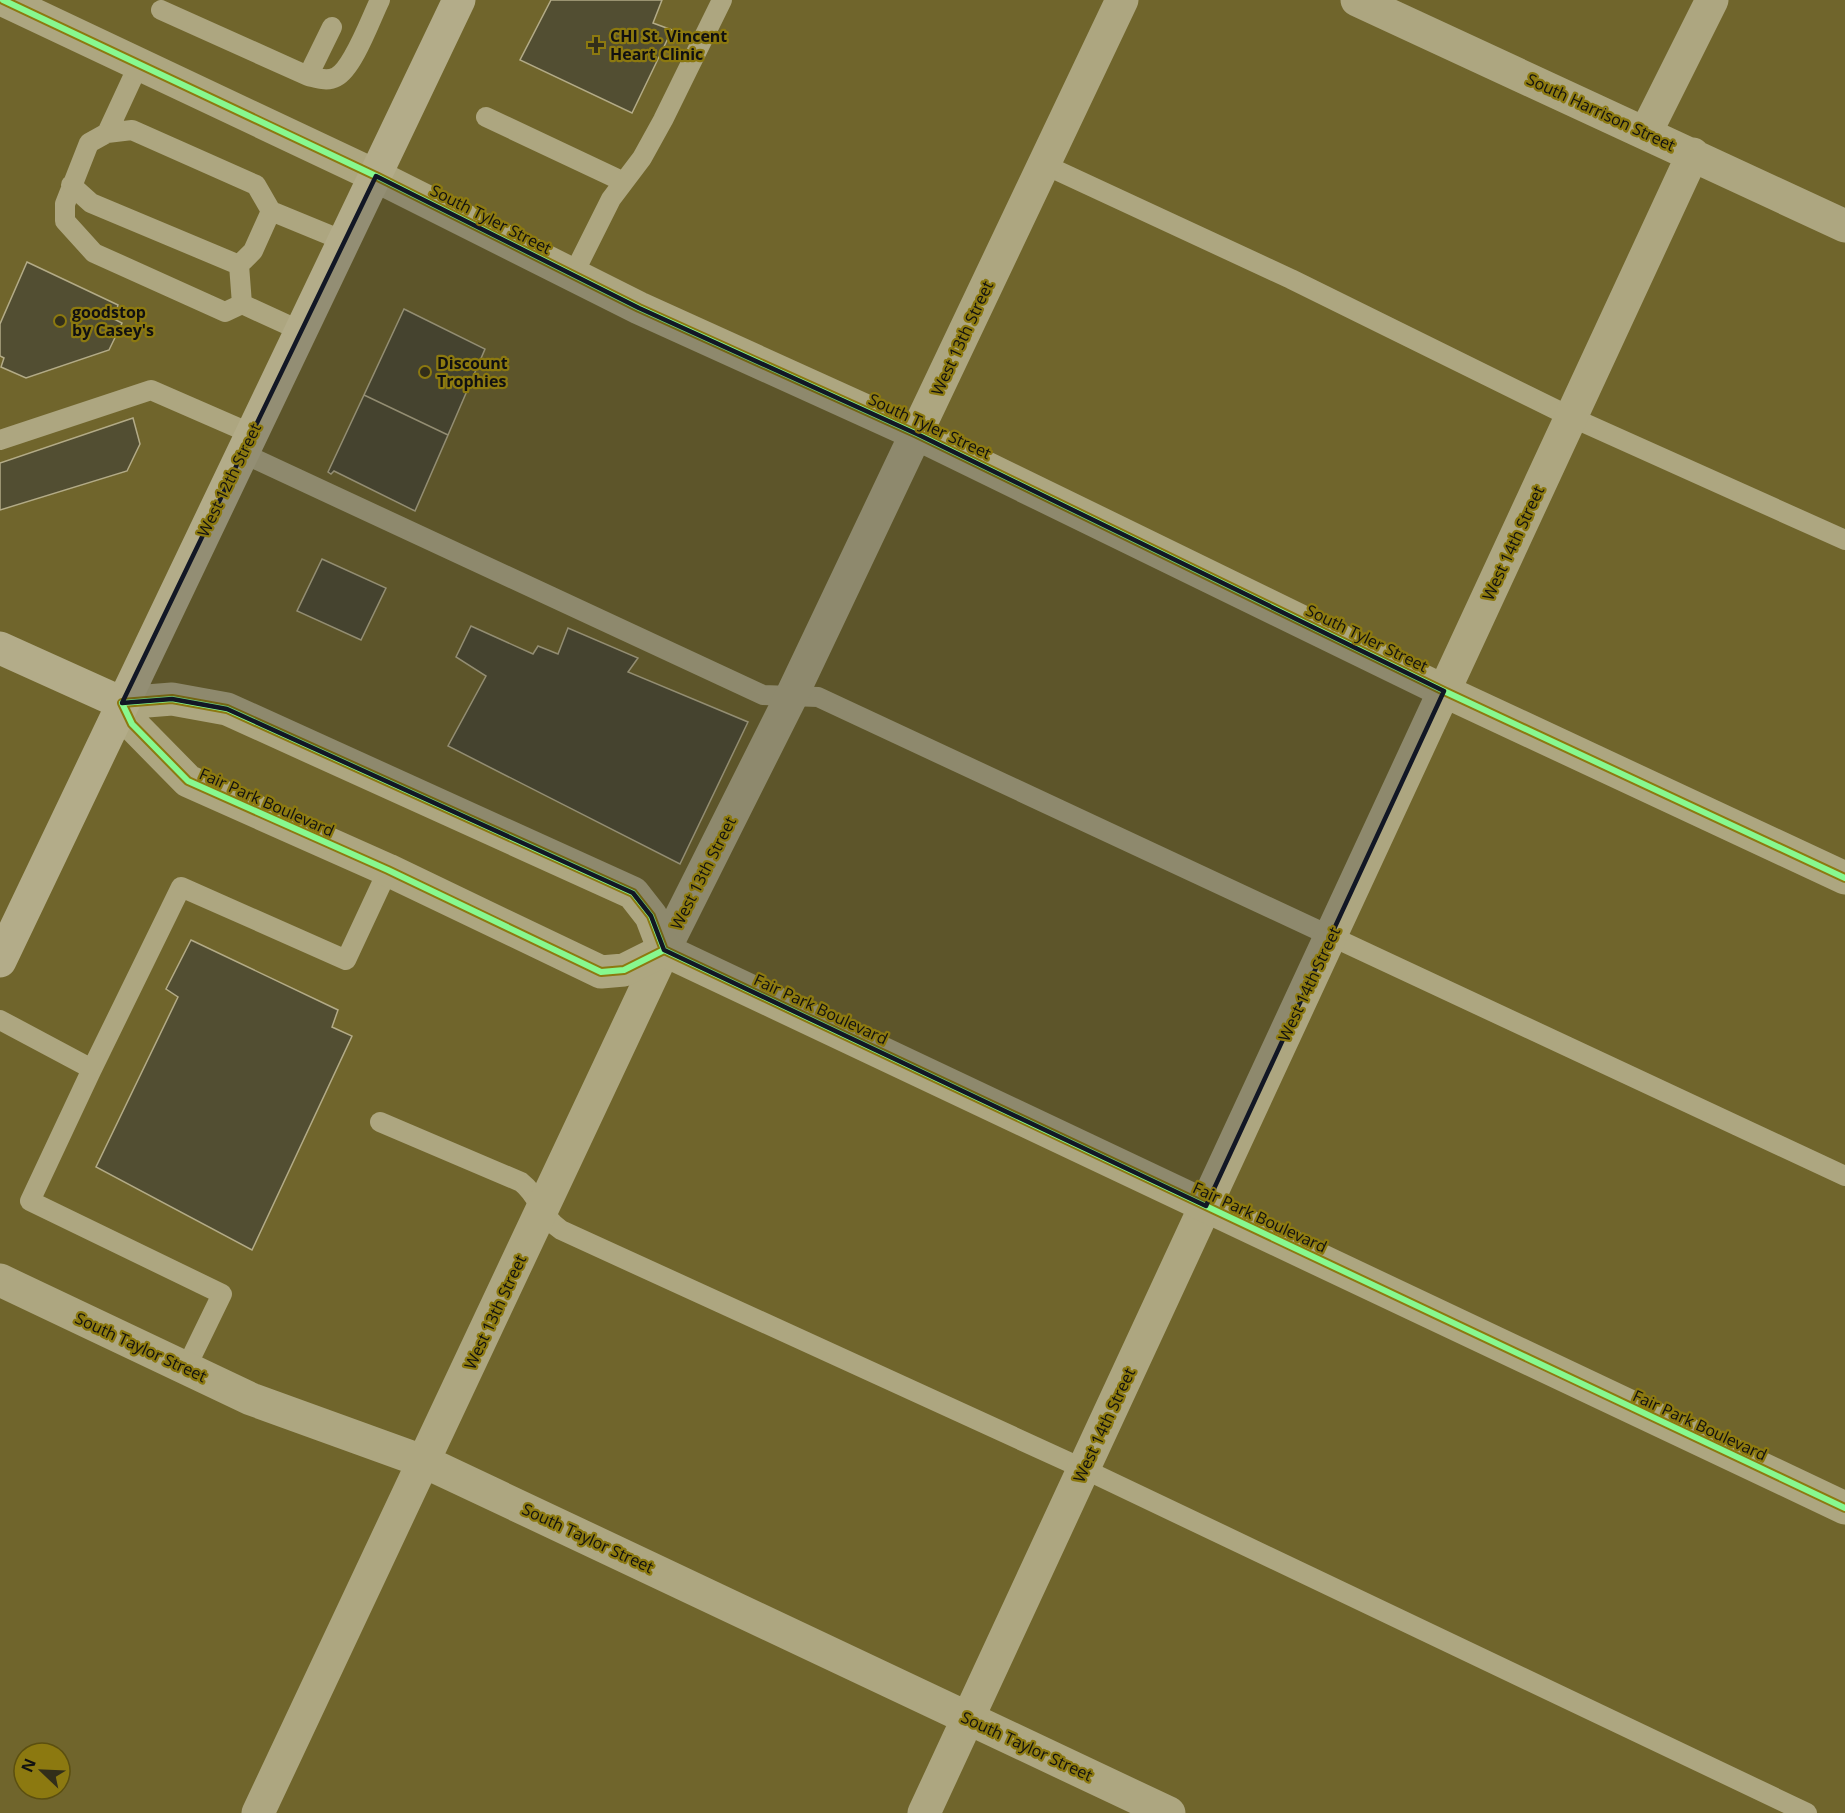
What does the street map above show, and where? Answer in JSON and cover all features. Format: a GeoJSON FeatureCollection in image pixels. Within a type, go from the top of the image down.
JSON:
{"type":"FeatureCollection","features":[{"type":"Feature","properties":{"kind":"main road","name":"West 12th Street"},"geometry":{"type":"LineString","coordinates":[[0,961],[459,0]]}},
{"type":"Feature","properties":{"kind":"main road"},"geometry":{"type":"LineString","coordinates":[[0,648],[122,703]]}},
{"type":"Feature","properties":{"kind":"street","name":"South Tyler Street"},"geometry":{"type":"LineString","coordinates":[[3,0],[376,176],[573,275],[917,434],[1444,691],[1845,878]]}},
{"type":"Feature","properties":{"kind":"street","name":"West 13th Street"},"geometry":{"type":"LineString","coordinates":[[258,1813],[664,950],[791,697],[1122,0]]}},
{"type":"Feature","properties":{"kind":"street","name":"South Harrison Street"},"geometry":{"type":"LineString","coordinates":[[1357,0],[1845,226]]}},
{"type":"Feature","properties":{"kind":"street"},"geometry":{"type":"LineString","coordinates":[[1646,132],[1712,0]]}},
{"type":"Feature","properties":{"kind":"street","name":"West 14th Street"},"geometry":{"type":"LineString","coordinates":[[924,1813],[1693,154]]}},
{"type":"Feature","properties":{"kind":"street"},"geometry":{"type":"LineString","coordinates":[[122,703],[172,699],[227,709],[633,893],[651,916],[664,950]]}},
{"type":"Feature","properties":{"kind":"street","name":"Fair Park Boulevard"},"geometry":{"type":"LineString","coordinates":[[122,703],[132,724],[188,781],[388,870],[601,972],[624,970],[664,950],[1845,1508]]}},
{"type":"Feature","properties":{"kind":"street","name":"South Taylor Street"},"geometry":{"type":"LineString","coordinates":[[0,1280],[251,1399],[425,1462],[1169,1813]]}},
{"type":"Feature","properties":{"kind":"lane"},"geometry":{"type":"LineString","coordinates":[[161,10],[308,76],[322,80],[336,77],[349,64],[380,0]]}},
{"type":"Feature","properties":{"kind":"lane"},"geometry":{"type":"LineString","coordinates":[[573,275],[611,199],[642,158],[663,120],[722,0]]}},
{"type":"Feature","properties":{"kind":"lane"},"geometry":{"type":"LineString","coordinates":[[308,76],[332,27]]}},
{"type":"Feature","properties":{"kind":"lane"},"geometry":{"type":"LineString","coordinates":[[107,133],[139,64]]}},
{"type":"Feature","properties":{"kind":"lane"},"geometry":{"type":"LineString","coordinates":[[486,117],[624,182]]}},
{"type":"Feature","properties":{"kind":"lane"},"geometry":{"type":"LineString","coordinates":[[301,331],[249,307],[225,312],[94,253],[65,221],[65,204],[89,144],[107,133],[132,130],[256,185],[271,211],[344,241]]}},
{"type":"Feature","properties":{"kind":"lane"},"geometry":{"type":"LineString","coordinates":[[1043,164],[1291,279],[1571,417],[1845,540]]}},
{"type":"Feature","properties":{"kind":"lane"},"geometry":{"type":"LineString","coordinates":[[71,185],[91,202],[239,264]]}},
{"type":"Feature","properties":{"kind":"lane"},"geometry":{"type":"LineString","coordinates":[[239,264],[253,251],[271,211]]}},
{"type":"Feature","properties":{"kind":"lane"},"geometry":{"type":"LineString","coordinates":[[239,264],[249,307]]}},
{"type":"Feature","properties":{"kind":"lane"},"geometry":{"type":"LineString","coordinates":[[0,440],[151,390],[247,443],[763,695],[818,697],[1845,1176]]}},
{"type":"Feature","properties":{"kind":"lane"},"geometry":{"type":"LineString","coordinates":[[186,1368],[222,1294],[30,1201],[181,886],[346,960],[388,870]]}},
{"type":"Feature","properties":{"kind":"lane"},"geometry":{"type":"LineString","coordinates":[[0,1020],[92,1069]]}},
{"type":"Feature","properties":{"kind":"lane"},"geometry":{"type":"LineString","coordinates":[[380,1122],[521,1182],[534,1193],[541,1212],[561,1230],[1084,1469],[1807,1813]]}},
{"type":"Feature","properties":{"kind":"highlighted area"},"geometry":{"type":"Polygon","coordinates":[[[376,176],[639,308],[917,434],[1444,691],[1206,1206],[664,950],[651,916],[633,893],[227,709],[172,699],[122,703],[376,176]]]}},
{"type":"Feature","properties":{"kind":"building","name":"CHI St. Vincent Heart Clinic"},"geometry":{"type":"Polygon","coordinates":[[[551,0],[662,0],[653,23],[672,30],[632,113],[520,60],[551,0]]]}},
{"type":"Feature","properties":{"kind":"building","name":"goodstop by Casey's"},"geometry":{"type":"Polygon","coordinates":[[[27,262],[118,305],[114,319],[122,323],[109,350],[26,378],[1,367],[4,358],[0,356],[0,324],[27,262]]]}},
{"type":"Feature","properties":{"kind":"building","name":"Discount Trophies"},"geometry":{"type":"Polygon","coordinates":[[[404,309],[485,349],[448,435],[364,395],[404,309]]]}},
{"type":"Feature","properties":{"kind":"building"},"geometry":{"type":"Polygon","coordinates":[[[364,395],[448,435],[415,511],[334,471],[331,474],[328,472],[364,395]]]}},
{"type":"Feature","properties":{"kind":"building"},"geometry":{"type":"Polygon","coordinates":[[[133,418],[140,444],[127,471],[0,510],[0,463],[133,418]]]}},
{"type":"Feature","properties":{"kind":"building"},"geometry":{"type":"Polygon","coordinates":[[[322,559],[386,588],[361,640],[297,611],[322,559]]]}},
{"type":"Feature","properties":{"kind":"building"},"geometry":{"type":"Polygon","coordinates":[[[471,626],[533,654],[538,646],[558,654],[568,628],[638,658],[628,672],[748,722],[680,864],[448,746],[486,676],[456,657],[471,626]]]}},
{"type":"Feature","properties":{"kind":"building"},"geometry":{"type":"Polygon","coordinates":[[[191,940],[338,1010],[332,1027],[352,1036],[252,1250],[96,1167],[178,997],[166,989],[191,940]]]}},
{"type":"Feature","properties":{"kind":"cycle path"},"geometry":{"type":"LineString","coordinates":[[3,0],[376,176],[639,308],[917,434],[1444,691],[1845,878]]}},
{"type":"Feature","properties":{"kind":"cycle path"},"geometry":{"type":"LineString","coordinates":[[664,950],[624,970],[601,972],[388,870],[188,781],[132,724],[122,703],[172,699],[227,709],[633,893],[651,916],[664,950],[1845,1508]]}},
{"type":"Feature","properties":{"kind":"place","name":"CHI St. Vincent Heart Clinic"},"geometry":{"type":"Point","coordinates":[596,45]}},
{"type":"Feature","properties":{"kind":"place","name":"goodstop by Casey's"},"geometry":{"type":"Point","coordinates":[60,321]}},
{"type":"Feature","properties":{"kind":"place","name":"Discount Trophies"},"geometry":{"type":"Point","coordinates":[425,372]}}]}
